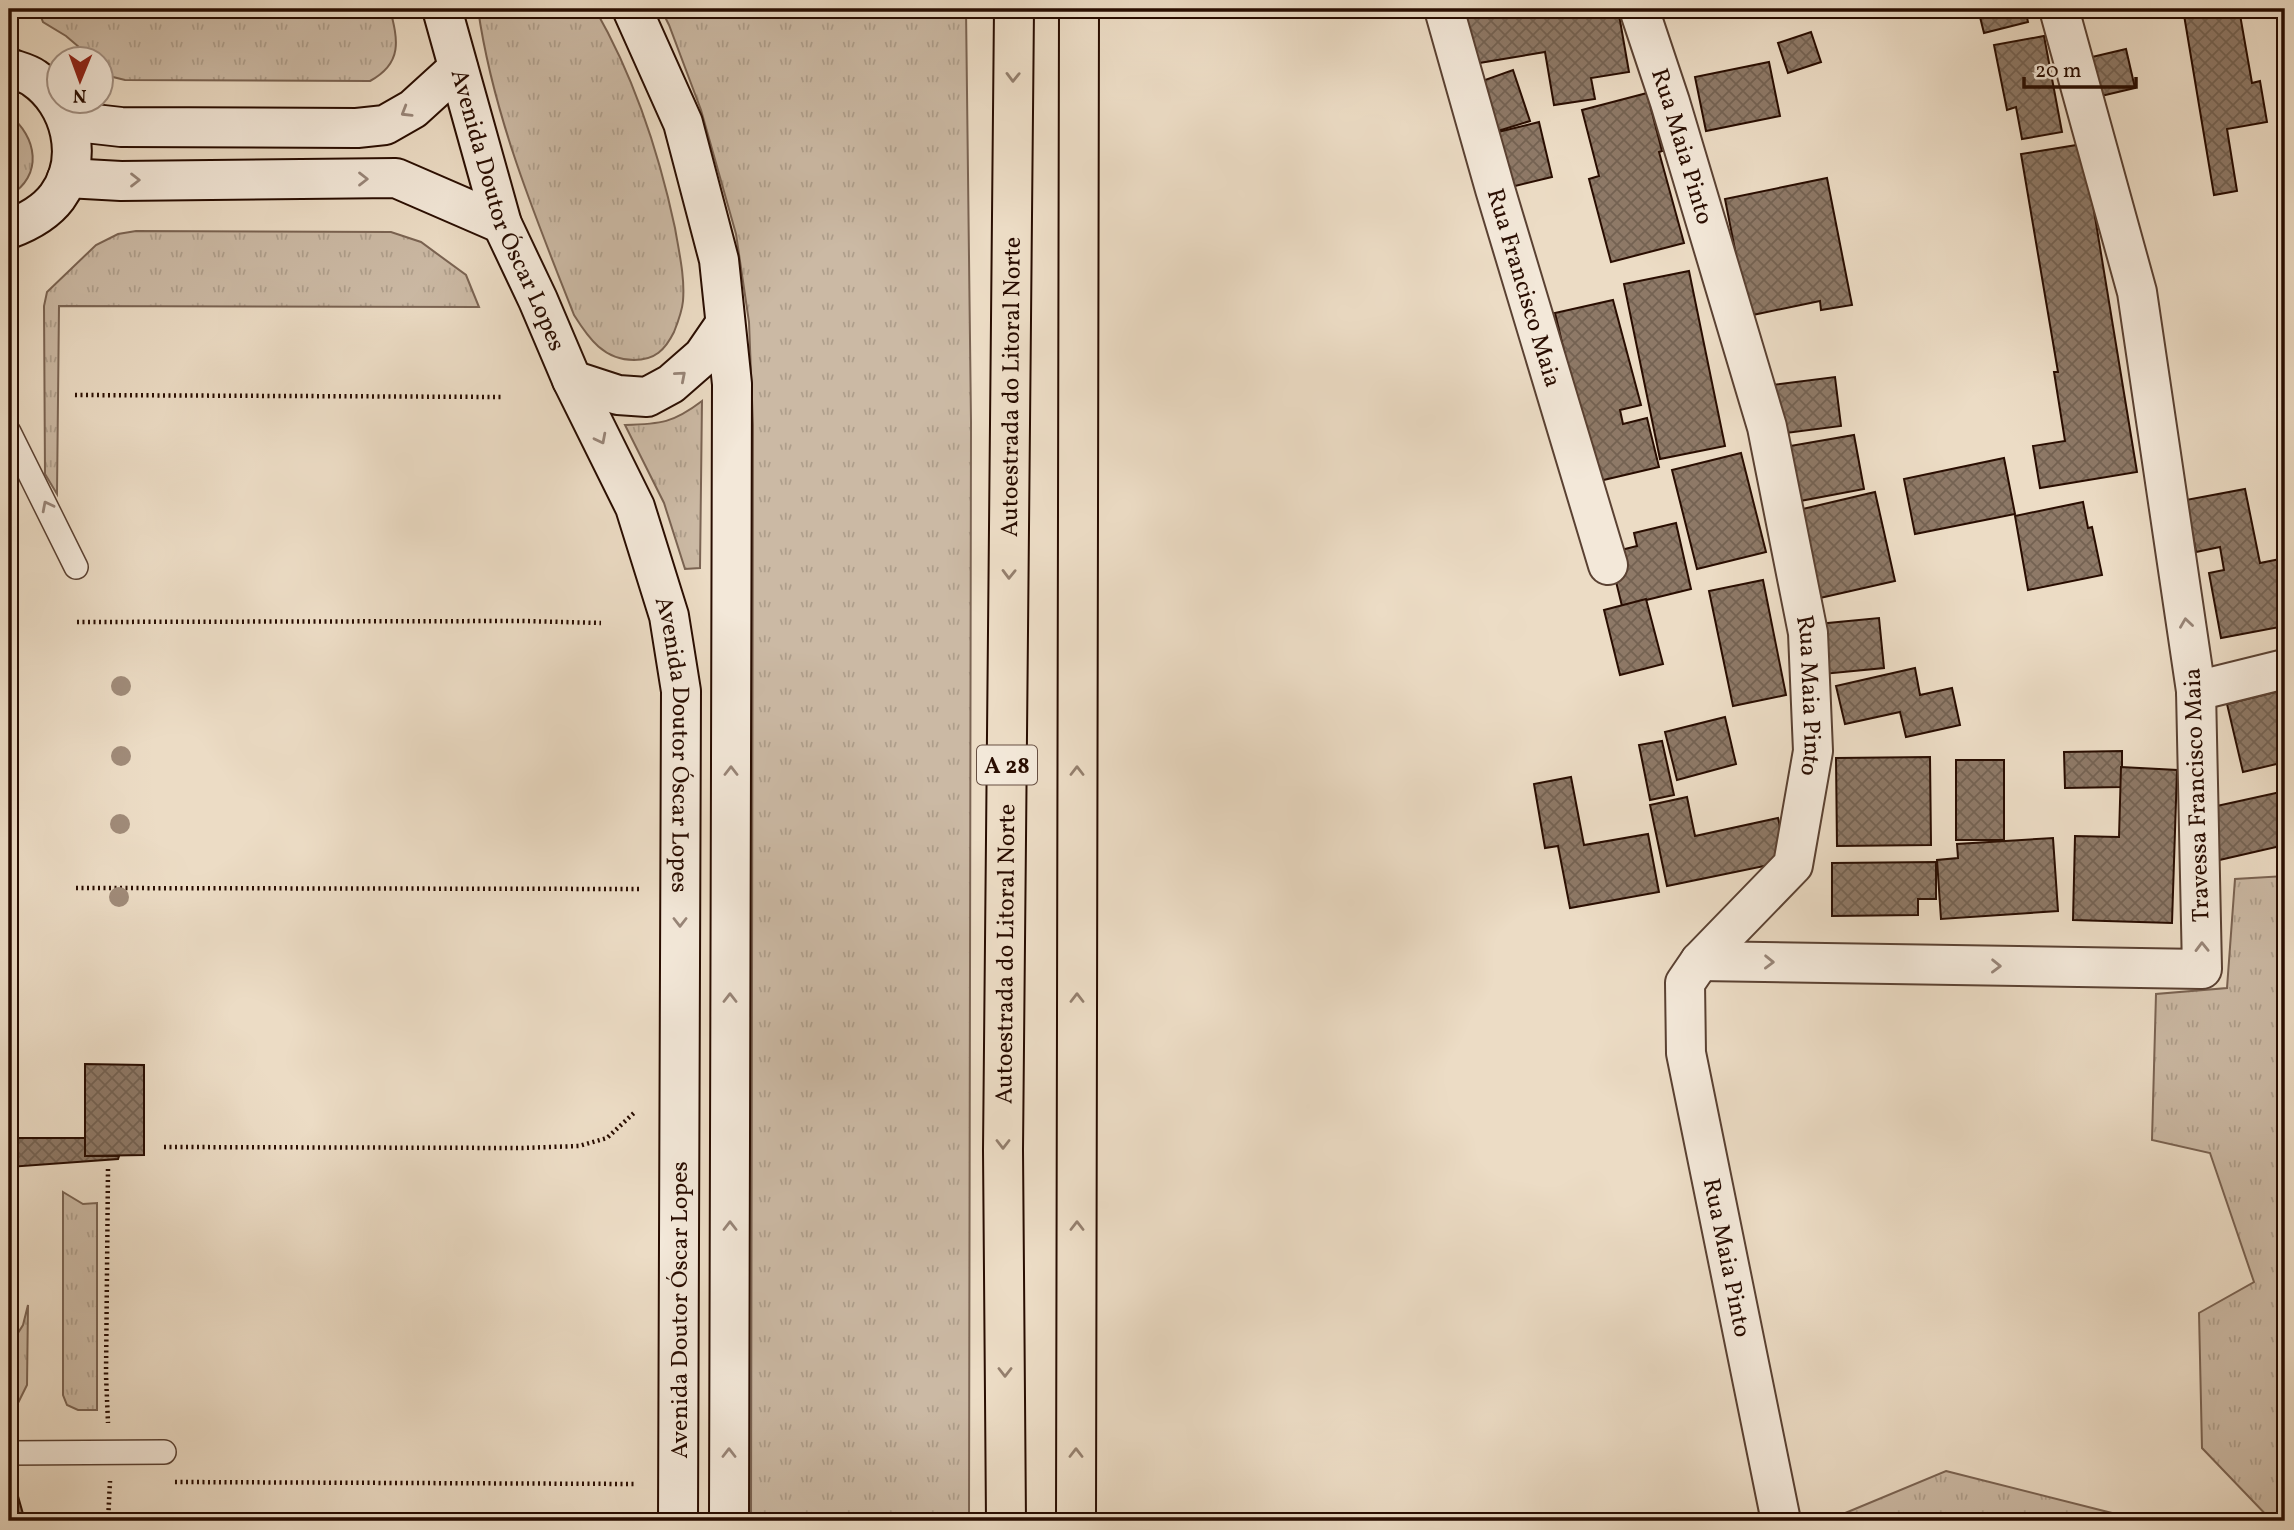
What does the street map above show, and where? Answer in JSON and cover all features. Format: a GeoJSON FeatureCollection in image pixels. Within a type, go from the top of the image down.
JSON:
{"type":"FeatureCollection","features":[{"type":"Feature","properties":{"kind":"highway","name":"Autoestrada do Litoral Norte"},"geometry":{"type":"LineString","coordinates":[[1006,1521],[1003,1150],[1014,9]]}},
{"type":"Feature","properties":{"kind":"highway"},"geometry":{"type":"LineString","coordinates":[[1076,1521],[1079,9]]}},
{"type":"Feature","properties":{"kind":"main road","name":"Avenida Doutor Óscar Lopes"},"geometry":{"type":"LineString","coordinates":[[442,9],[502,224],[572,380],[635,507],[669,616],[681,691],[678,1521]]}},
{"type":"Feature","properties":{"kind":"main road","name":"Avenida Doutor Óscar Lopes"},"geometry":{"type":"LineString","coordinates":[[632,9],[683,124],[719,260],[732,384],[729,1521]]}},
{"type":"Feature","properties":{"kind":"main road","name":"Rua Francisco Maia"},"geometry":{"type":"LineString","coordinates":[[1444,9],[1608,565]]}},
{"type":"Feature","properties":{"kind":"main road","name":"Rua Maia Pinto"},"geometry":{"type":"LineString","coordinates":[[1639,9],[1670,102],[1767,427],[1808,633],[1813,751],[1793,865],[1700,961],[1685,983],[1686,1053],[1781,1521]]}},
{"type":"Feature","properties":{"kind":"main road","name":"Travessa Francisco Maia"},"geometry":{"type":"LineString","coordinates":[[1700,961],[2202,969],[2196,691],[2137,292],[2059,9]]}},
{"type":"Feature","properties":{"kind":"main road"},"geometry":{"type":"LineString","coordinates":[[9,68],[33,77],[54,96],[68,121],[72,150],[67,178],[58,196],[44,211],[28,222],[9,229]]}},
{"type":"Feature","properties":{"kind":"main road"},"geometry":{"type":"LineString","coordinates":[[68,121],[121,127],[357,128],[385,125],[413,109],[458,68]]}},
{"type":"Feature","properties":{"kind":"main road"},"geometry":{"type":"LineString","coordinates":[[67,178],[121,181],[396,178],[502,224]]}},
{"type":"Feature","properties":{"kind":"main road"},"geometry":{"type":"LineString","coordinates":[[572,380],[618,395],[647,397],[671,384],[703,356],[726,324]]}},
{"type":"Feature","properties":{"kind":"main road"},"geometry":{"type":"LineString","coordinates":[[2196,691],[2285,669]]}},
{"type":"Feature","properties":{"kind":"lane"},"geometry":{"type":"LineString","coordinates":[[9,432],[76,567]]}},
{"type":"Feature","properties":{"kind":"lane"},"geometry":{"type":"LineString","coordinates":[[9,1453],[164,1452]]}},
{"type":"Feature","properties":{"kind":"path"},"geometry":{"type":"LineString","coordinates":[[75,395],[502,397]]}},
{"type":"Feature","properties":{"kind":"path"},"geometry":{"type":"LineString","coordinates":[[77,622],[601,623]]}},
{"type":"Feature","properties":{"kind":"path"},"geometry":{"type":"LineString","coordinates":[[76,888],[647,889]]}},
{"type":"Feature","properties":{"kind":"path"},"geometry":{"type":"LineString","coordinates":[[164,1147],[579,1146],[607,1138],[635,1112]]}},
{"type":"Feature","properties":{"kind":"path"},"geometry":{"type":"LineString","coordinates":[[108,1168],[108,1521]]}},
{"type":"Feature","properties":{"kind":"path"},"geometry":{"type":"LineString","coordinates":[[165,1481],[636,1484]]}},
{"type":"Feature","properties":{"kind":"path"},"geometry":{"type":"LineString","coordinates":[[110,1485],[123,1484]]}},
{"type":"Feature","properties":{"kind":"green space"},"geometry":{"type":"Polygon","coordinates":[[[38,9],[390,9],[396,41],[393,58],[388,67],[370,81],[125,80],[116,78],[116,46],[78,46],[43,22],[38,9]]]}},
{"type":"Feature","properties":{"kind":"green space"},"geometry":{"type":"Polygon","coordinates":[[[478,9],[595,9],[609,34],[653,143],[669,200],[681,264],[683,292],[680,317],[667,344],[654,356],[634,360],[606,352],[585,332],[574,315],[517,165],[494,88],[478,9]]]}},
{"type":"Feature","properties":{"kind":"green space"},"geometry":{"type":"Polygon","coordinates":[[[661,9],[966,9],[971,422],[969,1521],[751,1521],[753,425],[749,322],[736,234],[701,110],[661,9]]]}},
{"type":"Feature","properties":{"kind":"green space"},"geometry":{"type":"Polygon","coordinates":[[[9,115],[26,134],[33,156],[28,178],[9,196],[9,115]]]}},
{"type":"Feature","properties":{"kind":"green space"},"geometry":{"type":"Polygon","coordinates":[[[136,231],[391,232],[421,242],[466,275],[479,307],[59,306],[57,494],[45,474],[44,306],[47,292],[96,245],[118,234],[136,231]]]}},
{"type":"Feature","properties":{"kind":"green space"},"geometry":{"type":"Polygon","coordinates":[[[702,401],[700,568],[685,569],[664,503],[625,425],[666,421],[683,414],[702,401]]]}},
{"type":"Feature","properties":{"kind":"green space"},"geometry":{"type":"Polygon","coordinates":[[[2285,876],[2285,1521],[2272,1521],[2202,1448],[2199,1313],[2254,1282],[2210,1153],[2152,1140],[2156,994],[2227,988],[2235,879],[2285,876]]]}},
{"type":"Feature","properties":{"kind":"green space"},"geometry":{"type":"Polygon","coordinates":[[[63,1192],[83,1204],[97,1203],[97,1410],[78,1410],[67,1405],[63,1395],[63,1192]]]}},
{"type":"Feature","properties":{"kind":"green space"},"geometry":{"type":"Polygon","coordinates":[[[28,1305],[27,1385],[18,1403],[9,1410],[9,1347],[23,1325],[28,1305]]]}},
{"type":"Feature","properties":{"kind":"green space"},"geometry":{"type":"Polygon","coordinates":[[[1946,1471],[2112,1513],[2130,1521],[1826,1521],[1946,1471]]]}},
{"type":"Feature","properties":{"kind":"building"},"geometry":{"type":"Polygon","coordinates":[[[1463,9],[1618,9],[1629,72],[1591,78],[1595,99],[1554,105],[1545,52],[1473,64],[1463,9]]]}},
{"type":"Feature","properties":{"kind":"building"},"geometry":{"type":"Polygon","coordinates":[[[1978,9],[2025,9],[2028,22],[1984,33],[1978,9]]]}},
{"type":"Feature","properties":{"kind":"building"},"geometry":{"type":"Polygon","coordinates":[[[2183,9],[2239,9],[2252,83],[2260,81],[2267,122],[2227,129],[2237,191],[2214,195],[2183,9]]]}},
{"type":"Feature","properties":{"kind":"building"},"geometry":{"type":"Polygon","coordinates":[[[1811,32],[1821,62],[1788,73],[1778,43],[1811,32]]]}},
{"type":"Feature","properties":{"kind":"building"},"geometry":{"type":"Polygon","coordinates":[[[2044,36],[2062,132],[2022,139],[2016,107],[2007,110],[1994,45],[2044,36]]]}},
{"type":"Feature","properties":{"kind":"building"},"geometry":{"type":"Polygon","coordinates":[[[2126,49],[2135,88],[2101,96],[2092,57],[2126,49]]]}},
{"type":"Feature","properties":{"kind":"building"},"geometry":{"type":"Polygon","coordinates":[[[1769,62],[1780,116],[1706,131],[1695,77],[1769,62]]]}},
{"type":"Feature","properties":{"kind":"building"},"geometry":{"type":"Polygon","coordinates":[[[1513,70],[1530,121],[1498,131],[1482,81],[1513,70]]]}},
{"type":"Feature","properties":{"kind":"building"},"geometry":{"type":"Polygon","coordinates":[[[1647,93],[1662,151],[1659,152],[1684,243],[1611,262],[1589,179],[1599,176],[1582,110],[1647,93]]]}},
{"type":"Feature","properties":{"kind":"building"},"geometry":{"type":"Polygon","coordinates":[[[1539,122],[1552,177],[1511,187],[1498,132],[1539,122]]]}},
{"type":"Feature","properties":{"kind":"building"},"geometry":{"type":"Polygon","coordinates":[[[2083,144],[2137,472],[2040,488],[2033,446],[2065,441],[2054,372],[2058,372],[2021,154],[2083,144]]]}},
{"type":"Feature","properties":{"kind":"building"},"geometry":{"type":"Polygon","coordinates":[[[1827,178],[1852,305],[1821,310],[1820,301],[1748,316],[1725,199],[1827,178]]]}},
{"type":"Feature","properties":{"kind":"building"},"geometry":{"type":"Polygon","coordinates":[[[1689,271],[1725,446],[1660,459],[1624,284],[1689,271]]]}},
{"type":"Feature","properties":{"kind":"building"},"geometry":{"type":"Polygon","coordinates":[[[1613,300],[1641,405],[1620,410],[1623,424],[1647,418],[1659,467],[1595,482],[1555,313],[1613,300]]]}},
{"type":"Feature","properties":{"kind":"building"},"geometry":{"type":"Polygon","coordinates":[[[1835,377],[1841,426],[1778,434],[1772,385],[1835,377]]]}},
{"type":"Feature","properties":{"kind":"building"},"geometry":{"type":"Polygon","coordinates":[[[1854,435],[1864,489],[1800,501],[1790,446],[1854,435]]]}},
{"type":"Feature","properties":{"kind":"building"},"geometry":{"type":"Polygon","coordinates":[[[1741,453],[1766,552],[1697,569],[1672,470],[1741,453]]]}},
{"type":"Feature","properties":{"kind":"building"},"geometry":{"type":"Polygon","coordinates":[[[2004,458],[2015,514],[1915,534],[1904,479],[2004,458]]]}},
{"type":"Feature","properties":{"kind":"building"},"geometry":{"type":"Polygon","coordinates":[[[2245,489],[2260,563],[2285,558],[2285,626],[2221,638],[2209,573],[2224,570],[2220,547],[2196,552],[2186,500],[2245,489]]]}},
{"type":"Feature","properties":{"kind":"building"},"geometry":{"type":"Polygon","coordinates":[[[1875,492],[1895,581],[1811,600],[1790,512],[1875,492]]]}},
{"type":"Feature","properties":{"kind":"building"},"geometry":{"type":"Polygon","coordinates":[[[2083,502],[2088,528],[2092,527],[2102,575],[2028,590],[2015,516],[2083,502]]]}},
{"type":"Feature","properties":{"kind":"building"},"geometry":{"type":"Polygon","coordinates":[[[1676,523],[1691,589],[1622,606],[1609,553],[1637,546],[1634,533],[1676,523]]]}},
{"type":"Feature","properties":{"kind":"building"},"geometry":{"type":"Polygon","coordinates":[[[1763,580],[1786,695],[1733,706],[1709,591],[1763,580]]]}},
{"type":"Feature","properties":{"kind":"building"},"geometry":{"type":"Polygon","coordinates":[[[1646,599],[1663,664],[1620,675],[1604,610],[1646,599]]]}},
{"type":"Feature","properties":{"kind":"building"},"geometry":{"type":"Polygon","coordinates":[[[1879,618],[1884,668],[1823,674],[1818,624],[1879,618]]]}},
{"type":"Feature","properties":{"kind":"building"},"geometry":{"type":"Polygon","coordinates":[[[1915,668],[1920,695],[1952,688],[1960,725],[1906,737],[1900,712],[1845,724],[1836,686],[1915,668]]]}},
{"type":"Feature","properties":{"kind":"building"},"geometry":{"type":"Polygon","coordinates":[[[2279,691],[2285,717],[2285,762],[2243,772],[2227,704],[2279,691]]]}},
{"type":"Feature","properties":{"kind":"building"},"geometry":{"type":"Polygon","coordinates":[[[1725,717],[1736,764],[1677,780],[1665,732],[1725,717]]]}},
{"type":"Feature","properties":{"kind":"building"},"geometry":{"type":"Polygon","coordinates":[[[1662,741],[1674,795],[1650,800],[1639,745],[1662,741]]]}},
{"type":"Feature","properties":{"kind":"building"},"geometry":{"type":"Polygon","coordinates":[[[2122,751],[2122,787],[2065,788],[2064,752],[2122,751]]]}},
{"type":"Feature","properties":{"kind":"building"},"geometry":{"type":"Polygon","coordinates":[[[1930,757],[1931,845],[1837,846],[1836,758],[1930,757]]]}},
{"type":"Feature","properties":{"kind":"building"},"geometry":{"type":"Polygon","coordinates":[[[1956,760],[2004,760],[2004,840],[1956,840],[1956,760]]]}},
{"type":"Feature","properties":{"kind":"building"},"geometry":{"type":"Polygon","coordinates":[[[2121,767],[2177,770],[2172,923],[2073,920],[2075,836],[2119,837],[2121,767]]]}},
{"type":"Feature","properties":{"kind":"building"},"geometry":{"type":"Polygon","coordinates":[[[1571,777],[1584,845],[1648,834],[1659,892],[1570,908],[1558,846],[1545,848],[1534,784],[1571,777]]]}},
{"type":"Feature","properties":{"kind":"building"},"geometry":{"type":"Polygon","coordinates":[[[2285,791],[2285,845],[2215,861],[2203,809],[2285,791]]]}},
{"type":"Feature","properties":{"kind":"building"},"geometry":{"type":"Polygon","coordinates":[[[1687,797],[1695,836],[1778,818],[1788,861],[1667,886],[1650,805],[1687,797]]]}},
{"type":"Feature","properties":{"kind":"building"},"geometry":{"type":"Polygon","coordinates":[[[2053,838],[2058,911],[1941,919],[1937,860],[1958,858],[1957,844],[2053,838]]]}},
{"type":"Feature","properties":{"kind":"building"},"geometry":{"type":"Polygon","coordinates":[[[1936,862],[1936,899],[1918,899],[1918,915],[1832,916],[1832,863],[1936,862]]]}},
{"type":"Feature","properties":{"kind":"building"},"geometry":{"type":"Polygon","coordinates":[[[85,1064],[144,1065],[144,1155],[85,1156],[85,1064]]]}},
{"type":"Feature","properties":{"kind":"building"},"geometry":{"type":"Polygon","coordinates":[[[9,1138],[85,1138],[85,1156],[119,1156],[118,1159],[9,1167],[9,1138]]]}},
{"type":"Feature","properties":{"kind":"building"},"geometry":{"type":"Polygon","coordinates":[[[9,1475],[12,1475],[25,1521],[9,1521],[9,1475]]]}}]}
